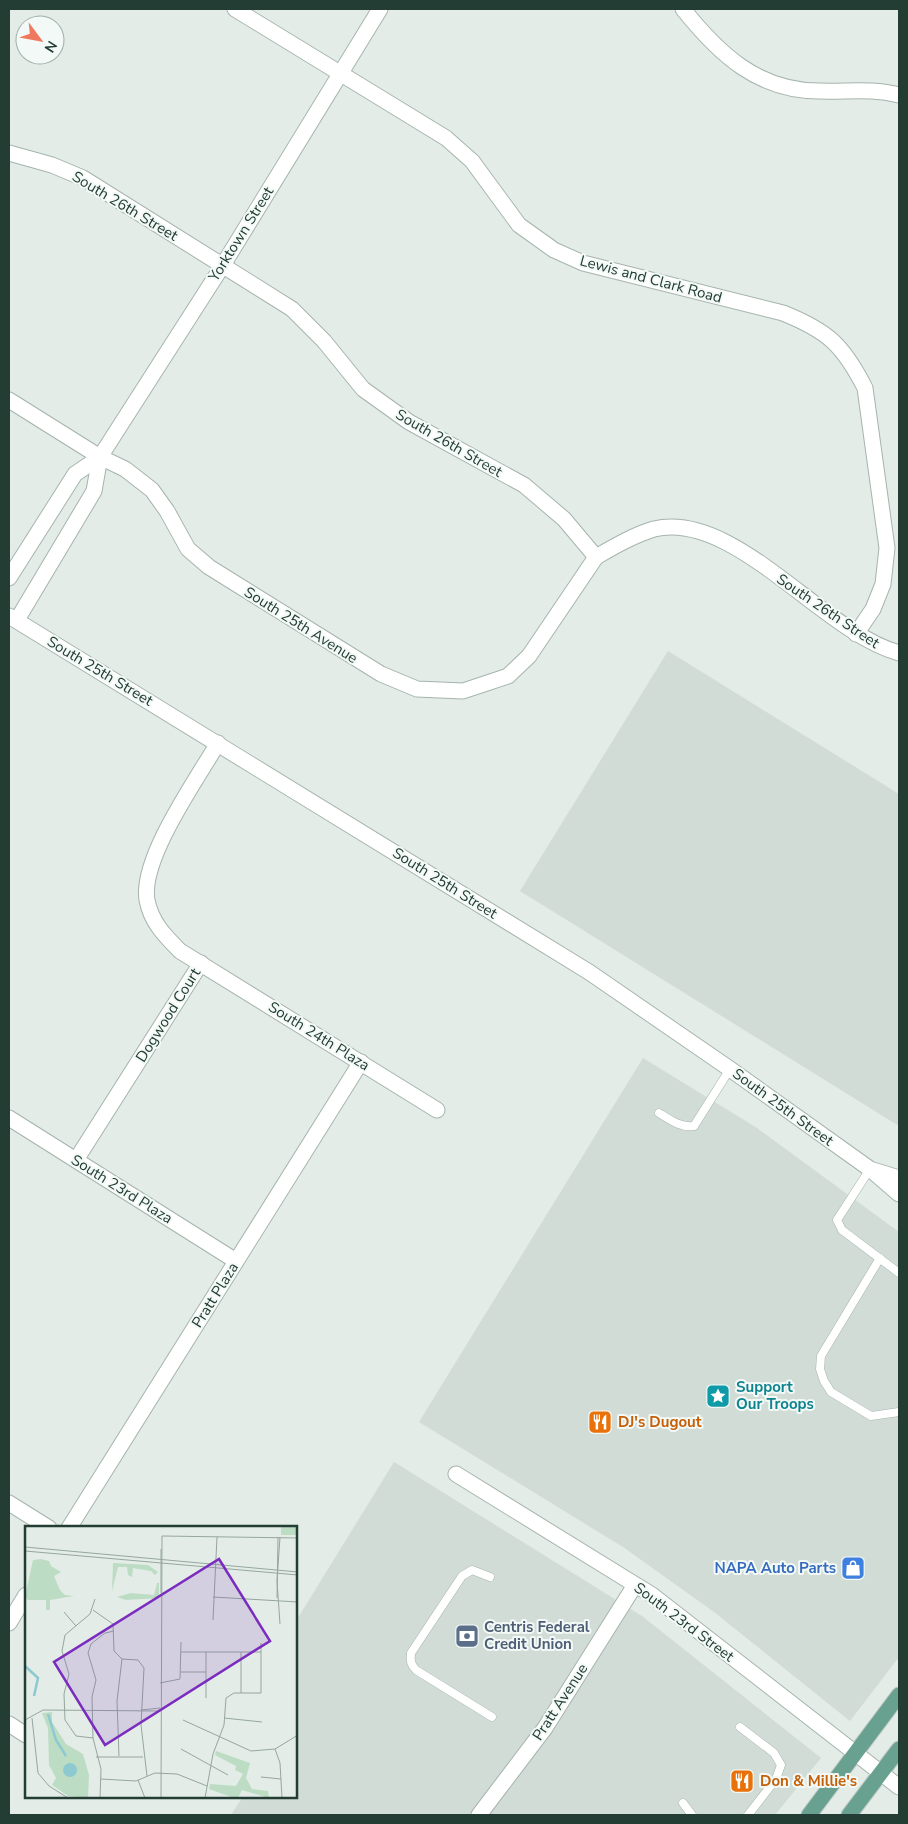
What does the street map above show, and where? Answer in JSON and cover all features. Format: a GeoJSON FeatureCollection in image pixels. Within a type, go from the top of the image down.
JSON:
{"type":"FeatureCollection","features":[{"type":"Feature","properties":{"kind":"main road"},"geometry":{"type":"LineString","coordinates":[[809,1815],[899,1695]]}},
{"type":"Feature","properties":{"kind":"main road"},"geometry":{"type":"LineString","coordinates":[[850,1815],[899,1749]]}},
{"type":"Feature","properties":{"kind":"street","name":"Lewis and Clark Road"},"geometry":{"type":"LineString","coordinates":[[235,9],[446,138],[472,162],[519,225],[554,250],[583,263],[783,313],[812,324],[838,345],[853,364],[865,388],[887,548],[883,584],[873,609],[856,634]]}},
{"type":"Feature","properties":{"kind":"street","name":"Yorktown Street"},"geometry":{"type":"LineString","coordinates":[[13,618],[94,491],[100,457],[223,265],[380,9]]}},
{"type":"Feature","properties":{"kind":"street"},"geometry":{"type":"LineString","coordinates":[[683,9],[703,34],[741,69],[781,86],[817,91],[879,90],[899,95]]}},
{"type":"Feature","properties":{"kind":"street","name":"South 26th Street"},"geometry":{"type":"LineString","coordinates":[[9,153],[52,165],[83,178],[292,309],[324,341],[363,389],[408,422],[524,485],[564,519],[596,557],[615,545],[656,529],[678,528],[700,532],[722,540],[748,555],[856,634],[882,648],[899,653]]}},
{"type":"Feature","properties":{"kind":"street","name":"South 25th Avenue"},"geometry":{"type":"LineString","coordinates":[[9,400],[100,457],[125,469],[152,490],[188,549],[209,567],[381,674],[417,689],[463,691],[508,676],[529,656],[596,557]]}},
{"type":"Feature","properties":{"kind":"street","name":"Yorktown Street"},"geometry":{"type":"LineString","coordinates":[[9,578],[75,474],[100,457]]}},
{"type":"Feature","properties":{"kind":"street","name":"South 25th Street"},"geometry":{"type":"LineString","coordinates":[[13,618],[589,972],[730,1069],[870,1169],[899,1194]]}},
{"type":"Feature","properties":{"kind":"street","name":"Dogwood Court"},"geometry":{"type":"LineString","coordinates":[[76,1160],[201,964],[180,950],[163,935],[152,917],[147,898],[155,853],[218,744]]}},
{"type":"Feature","properties":{"kind":"street","name":"South 24th Plaza"},"geometry":{"type":"LineString","coordinates":[[201,964],[437,1110]]}},
{"type":"Feature","properties":{"kind":"street","name":"Pratt Plaza"},"geometry":{"type":"LineString","coordinates":[[70,1526],[360,1062]]}},
{"type":"Feature","properties":{"kind":"street","name":"South 23rd Plaza"},"geometry":{"type":"LineString","coordinates":[[9,1118],[236,1261]]}},
{"type":"Feature","properties":{"kind":"street","name":"South 25th Street"},"geometry":{"type":"LineString","coordinates":[[870,1169],[899,1178]]}},
{"type":"Feature","properties":{"kind":"street","name":"South 23rd Street"},"geometry":{"type":"LineString","coordinates":[[456,1474],[652,1595],[899,1787]]}},
{"type":"Feature","properties":{"kind":"street"},"geometry":{"type":"LineString","coordinates":[[9,1502],[47,1526]]}},
{"type":"Feature","properties":{"kind":"street","name":"Pratt Avenue"},"geometry":{"type":"LineString","coordinates":[[479,1815],[545,1728],[635,1585]]}},
{"type":"Feature","properties":{"kind":"street"},"geometry":{"type":"LineString","coordinates":[[9,1623],[25,1597]]}},
{"type":"Feature","properties":{"kind":"street"},"geometry":{"type":"LineString","coordinates":[[9,1724],[25,1734]]}},
{"type":"Feature","properties":{"kind":"lane"},"geometry":{"type":"LineString","coordinates":[[659,1113],[675,1123],[687,1127],[694,1126],[730,1069]]}},
{"type":"Feature","properties":{"kind":"lane"},"geometry":{"type":"LineString","coordinates":[[870,1169],[837,1220],[842,1230],[899,1273]]}},
{"type":"Feature","properties":{"kind":"lane"},"geometry":{"type":"LineString","coordinates":[[880,1258],[821,1356],[820,1369],[824,1381],[831,1392],[871,1416],[899,1412]]}},
{"type":"Feature","properties":{"kind":"lane"},"geometry":{"type":"LineString","coordinates":[[490,1577],[472,1570],[462,1576],[411,1654],[410,1659],[411,1665],[416,1670],[492,1717]]}},
{"type":"Feature","properties":{"kind":"lane"},"geometry":{"type":"LineString","coordinates":[[740,1727],[774,1754],[781,1765],[776,1779],[748,1815]]}},
{"type":"Feature","properties":{"kind":"lane"},"geometry":{"type":"LineString","coordinates":[[683,1802],[692,1815]]}},
{"type":"Feature","properties":{"kind":"shaded area"},"geometry":{"type":"Polygon","coordinates":[[[668,651],[899,794],[899,1126],[520,891],[668,651]]]}},
{"type":"Feature","properties":{"kind":"shaded area"},"geometry":{"type":"Polygon","coordinates":[[[643,1058],[757,1128],[899,1232],[899,1657],[850,1721],[714,1612],[623,1547],[419,1422],[643,1058]]]}},
{"type":"Feature","properties":{"kind":"shaded area"},"geometry":{"type":"Polygon","coordinates":[[[394,1462],[642,1616],[821,1758],[775,1815],[231,1815],[241,1799],[298,1799],[298,1618],[394,1462]]]}},
{"type":"Feature","properties":{"kind":"place","name":"Support Our Troops"},"geometry":{"type":"Point","coordinates":[718,1396]}},
{"type":"Feature","properties":{"kind":"place","name":"DJ's Dugout"},"geometry":{"type":"Point","coordinates":[600,1422]}},
{"type":"Feature","properties":{"kind":"place","name":"NAPA Auto Parts"},"geometry":{"type":"Point","coordinates":[853,1568]}},
{"type":"Feature","properties":{"kind":"place","name":"Centris Federal Credit Union"},"geometry":{"type":"Point","coordinates":[467,1636]}},
{"type":"Feature","properties":{"kind":"place","name":"Don & Millie's"},"geometry":{"type":"Point","coordinates":[742,1781]}}]}
